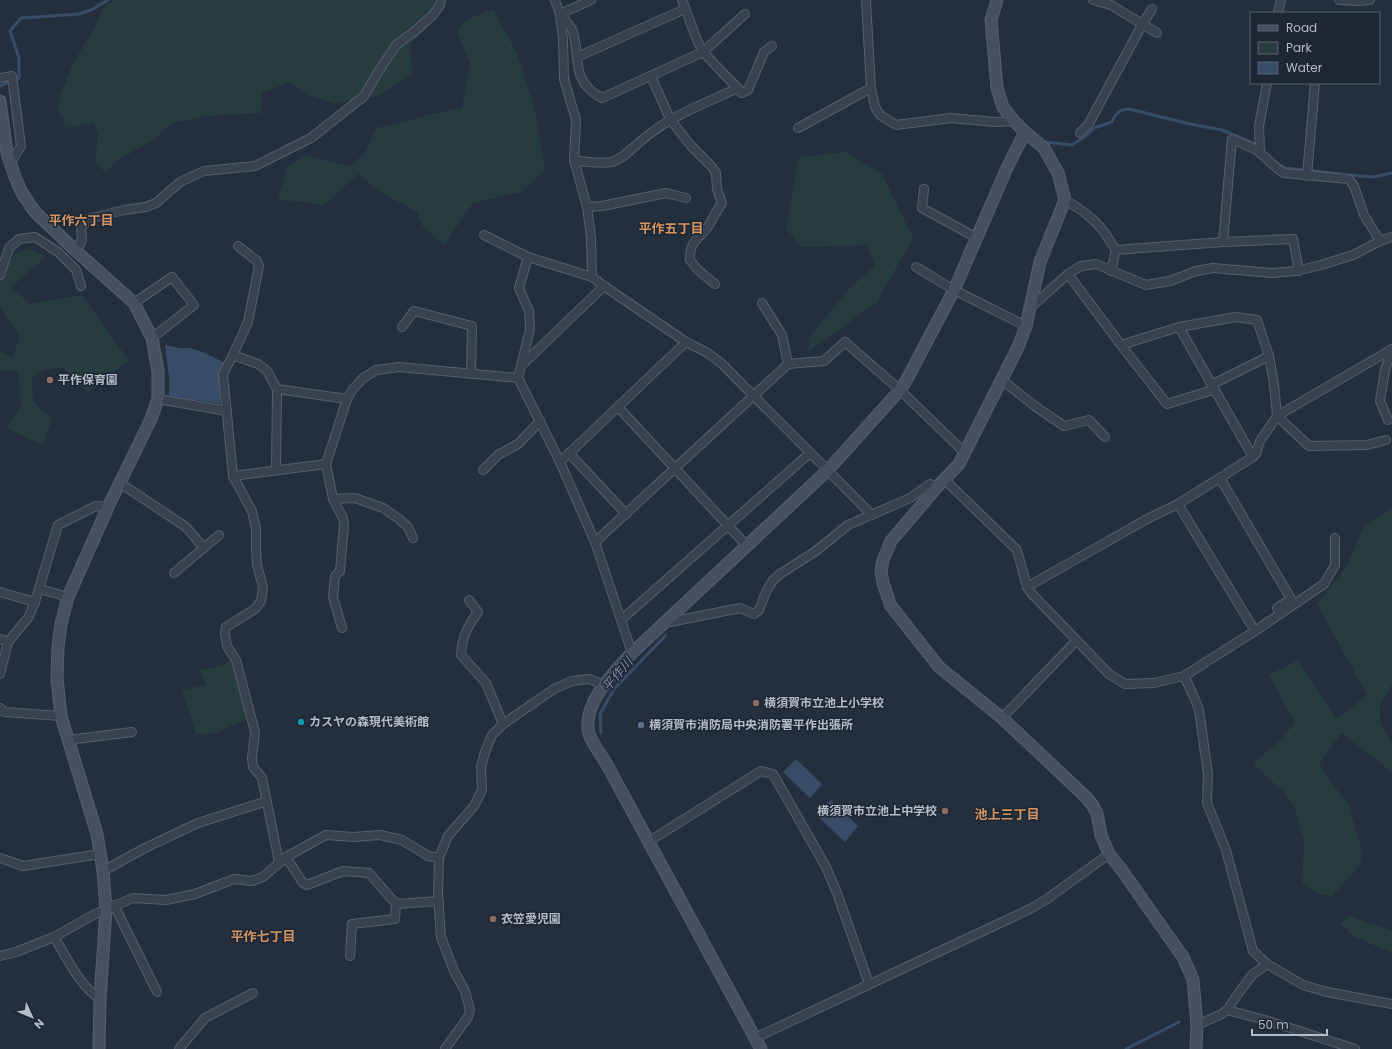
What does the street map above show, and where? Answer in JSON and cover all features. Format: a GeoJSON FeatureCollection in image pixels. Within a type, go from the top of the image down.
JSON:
{"type":"FeatureCollection","features":[{"type":"Feature","properties":{"kind":"street"},"geometry":{"type":"LineString","coordinates":[[63,256],[74,249],[82,240],[81,228],[88,219],[124,210],[146,207],[156,203],[180,182],[204,171],[255,166],[311,138],[364,96],[396,45],[433,15],[440,5],[441,0]]}},
{"type":"Feature","properties":{"kind":"street"},"geometry":{"type":"LineString","coordinates":[[555,0],[560,14],[563,39],[564,79],[576,120],[574,160],[587,207],[591,237],[592,277]]}},
{"type":"Feature","properties":{"kind":"street"},"geometry":{"type":"LineString","coordinates":[[560,14],[591,0]]}},
{"type":"Feature","properties":{"kind":"street"},"geometry":{"type":"LineString","coordinates":[[682,0],[703,52],[742,93],[748,90],[764,52],[772,46]]}},
{"type":"Feature","properties":{"kind":"street"},"geometry":{"type":"LineString","coordinates":[[866,0],[871,88],[875,107],[880,115],[896,125],[951,118],[996,122],[1014,121]]}},
{"type":"Feature","properties":{"kind":"street"},"geometry":{"type":"LineString","coordinates":[[997,0],[991,20],[997,88],[1003,107],[1014,121],[1044,148],[1058,173],[1065,200],[1040,262],[1026,326],[1002,380],[959,464],[891,540],[883,560],[883,583],[891,606],[939,667],[1002,718],[1087,798],[1093,806],[1097,814],[1101,835],[1109,854],[1184,958],[1193,980],[1197,1025],[1196,1049]]}},
{"type":"Feature","properties":{"kind":"street"},"geometry":{"type":"LineString","coordinates":[[1093,0],[1111,5],[1157,34]]}},
{"type":"Feature","properties":{"kind":"street"},"geometry":{"type":"LineString","coordinates":[[1278,12],[1281,0]]}},
{"type":"Feature","properties":{"kind":"street"},"geometry":{"type":"LineString","coordinates":[[1339,0],[1370,0]]}},
{"type":"Feature","properties":{"kind":"street"},"geometry":{"type":"LineString","coordinates":[[577,57],[685,9]]}},
{"type":"Feature","properties":{"kind":"street"},"geometry":{"type":"LineString","coordinates":[[1080,132],[1091,120],[1152,9]]}},
{"type":"Feature","properties":{"kind":"street"},"geometry":{"type":"LineString","coordinates":[[560,14],[572,31],[580,78],[594,94],[602,98],[703,52],[745,14]]}},
{"type":"Feature","properties":{"kind":"street"},"geometry":{"type":"LineString","coordinates":[[0,78],[12,76],[21,146],[6,158]]}},
{"type":"Feature","properties":{"kind":"street"},"geometry":{"type":"LineString","coordinates":[[651,76],[670,119],[691,146],[716,173],[717,189],[722,203],[708,227],[695,239],[689,254],[690,260],[715,284]]}},
{"type":"Feature","properties":{"kind":"street"},"geometry":{"type":"LineString","coordinates":[[1260,153],[1259,126],[1267,84]]}},
{"type":"Feature","properties":{"kind":"street"},"geometry":{"type":"LineString","coordinates":[[1307,176],[1315,84]]}},
{"type":"Feature","properties":{"kind":"street"},"geometry":{"type":"LineString","coordinates":[[574,160],[587,162],[612,162],[622,157],[650,132],[670,119],[738,88]]}},
{"type":"Feature","properties":{"kind":"street"},"geometry":{"type":"LineString","coordinates":[[798,128],[871,88]]}},
{"type":"Feature","properties":{"kind":"street"},"geometry":{"type":"LineString","coordinates":[[0,101],[6,158],[22,193],[35,212],[134,303],[152,338],[158,370],[158,399],[151,419],[108,507],[68,597],[61,624],[58,647],[57,678],[61,716],[97,834],[110,907],[100,999],[99,1049]]}},
{"type":"Feature","properties":{"kind":"street"},"geometry":{"type":"LineString","coordinates":[[761,1049],[590,734],[588,719],[593,704],[605,685],[632,653],[828,470],[900,390],[954,290],[1007,168],[1025,132]]}},
{"type":"Feature","properties":{"kind":"street"},"geometry":{"type":"LineString","coordinates":[[1223,242],[1232,140],[1260,153],[1278,170],[1284,173],[1349,179],[1354,186],[1364,215],[1380,241]]}},
{"type":"Feature","properties":{"kind":"street"},"geometry":{"type":"LineString","coordinates":[[924,189],[922,208],[976,238]]}},
{"type":"Feature","properties":{"kind":"street"},"geometry":{"type":"LineString","coordinates":[[587,207],[602,206],[666,193],[686,198]]}},
{"type":"Feature","properties":{"kind":"street"},"geometry":{"type":"LineString","coordinates":[[1065,200],[1081,209],[1100,226],[1115,250],[1112,271]]}},
{"type":"Feature","properties":{"kind":"street"},"geometry":{"type":"LineString","coordinates":[[484,235],[528,257],[592,277],[686,342],[706,352],[721,363],[872,515]]}},
{"type":"Feature","properties":{"kind":"street"},"geometry":{"type":"LineString","coordinates":[[0,275],[9,248],[19,238],[35,237],[63,256],[76,270],[81,286]]}},
{"type":"Feature","properties":{"kind":"street"},"geometry":{"type":"LineString","coordinates":[[1031,307],[1068,274],[1081,266],[1096,264],[1146,285],[1170,281],[1196,271],[1213,268],[1272,273],[1299,271],[1353,255],[1380,241],[1392,237]]}},
{"type":"Feature","properties":{"kind":"street"},"geometry":{"type":"LineString","coordinates":[[1115,250],[1223,242],[1293,239],[1299,271]]}},
{"type":"Feature","properties":{"kind":"street"},"geometry":{"type":"LineString","coordinates":[[238,246],[256,261],[259,266],[248,322],[234,355],[223,374],[233,476],[252,512],[256,529],[257,565],[263,588],[261,601],[254,609],[226,627],[225,634],[227,646],[236,660],[255,732],[252,758],[253,767],[262,778],[279,862]]}},
{"type":"Feature","properties":{"kind":"street"},"geometry":{"type":"LineString","coordinates":[[528,257],[519,288],[529,311],[530,329],[518,378],[560,462],[595,542],[632,653]]}},
{"type":"Feature","properties":{"kind":"street"},"geometry":{"type":"LineString","coordinates":[[916,267],[954,290],[1026,326]]}},
{"type":"Feature","properties":{"kind":"street"},"geometry":{"type":"LineString","coordinates":[[1068,274],[1167,404],[1212,388],[1269,356]]}},
{"type":"Feature","properties":{"kind":"street"},"geometry":{"type":"LineString","coordinates":[[134,303],[172,277],[194,305],[152,338]]}},
{"type":"Feature","properties":{"kind":"street"},"geometry":{"type":"LineString","coordinates":[[521,366],[604,286]]}},
{"type":"Feature","properties":{"kind":"street"},"geometry":{"type":"LineString","coordinates":[[762,303],[782,335],[788,364]]}},
{"type":"Feature","properties":{"kind":"street"},"geometry":{"type":"LineString","coordinates":[[402,327],[414,311],[472,326],[471,374]]}},
{"type":"Feature","properties":{"kind":"street"},"geometry":{"type":"LineString","coordinates":[[1121,345],[1179,328],[1236,317],[1257,320],[1269,356],[1274,384],[1276,416],[1309,446],[1367,445],[1386,440]]}},
{"type":"Feature","properties":{"kind":"street"},"geometry":{"type":"LineString","coordinates":[[1179,328],[1212,388],[1253,457]]}},
{"type":"Feature","properties":{"kind":"street"},"geometry":{"type":"LineString","coordinates":[[560,462],[686,342]]}},
{"type":"Feature","properties":{"kind":"street"},"geometry":{"type":"LineString","coordinates":[[595,542],[788,364],[824,361],[845,342],[900,390],[965,453]]}},
{"type":"Feature","properties":{"kind":"street"},"geometry":{"type":"LineString","coordinates":[[1027,587],[1147,519],[1178,504],[1253,457],[1256,454],[1260,441],[1276,416],[1392,349]]}},
{"type":"Feature","properties":{"kind":"street"},"geometry":{"type":"LineString","coordinates":[[1388,420],[1380,401],[1385,370],[1392,349]]}},
{"type":"Feature","properties":{"kind":"street"},"geometry":{"type":"LineString","coordinates":[[234,355],[258,364],[267,371],[277,389],[276,471]]}},
{"type":"Feature","properties":{"kind":"street"},"geometry":{"type":"LineString","coordinates":[[342,628],[333,597],[335,576],[340,571],[344,524],[343,518],[333,499],[326,464],[347,399],[353,389],[363,378],[376,370],[400,367],[518,378]]}},
{"type":"Feature","properties":{"kind":"street"},"geometry":{"type":"LineString","coordinates":[[1002,380],[1036,407],[1064,426],[1089,420],[1105,437]]}},
{"type":"Feature","properties":{"kind":"street"},"geometry":{"type":"LineString","coordinates":[[277,389],[347,399]]}},
{"type":"Feature","properties":{"kind":"street"},"geometry":{"type":"LineString","coordinates":[[158,399],[227,411]]}},
{"type":"Feature","properties":{"kind":"street"},"geometry":{"type":"LineString","coordinates":[[618,407],[746,545]]}},
{"type":"Feature","properties":{"kind":"street"},"geometry":{"type":"LineString","coordinates":[[483,470],[498,455],[518,444],[540,421]]}},
{"type":"Feature","properties":{"kind":"street"},"geometry":{"type":"LineString","coordinates":[[569,453],[626,514]]}},
{"type":"Feature","properties":{"kind":"street"},"geometry":{"type":"LineString","coordinates":[[621,620],[810,453]]}},
{"type":"Feature","properties":{"kind":"street"},"geometry":{"type":"LineString","coordinates":[[233,476],[326,464]]}},
{"type":"Feature","properties":{"kind":"street"},"geometry":{"type":"LineString","coordinates":[[1220,478],[1291,599],[1277,608],[1280,613]]}},
{"type":"Feature","properties":{"kind":"street"},"geometry":{"type":"LineString","coordinates":[[120,483],[186,527],[204,548]]}},
{"type":"Feature","properties":{"kind":"street"},"geometry":{"type":"LineString","coordinates":[[663,623],[740,608],[754,614],[759,610],[766,592],[773,580],[816,551],[848,525],[910,498],[930,484],[941,483],[1017,550],[1027,587],[1032,594],[1109,674],[1125,684],[1154,683],[1184,676],[1255,631],[1324,584],[1335,565],[1335,538]]}},
{"type":"Feature","properties":{"kind":"street"},"geometry":{"type":"LineString","coordinates":[[333,499],[355,498],[383,508],[399,519],[408,528],[414,538]]}},
{"type":"Feature","properties":{"kind":"street"},"geometry":{"type":"LineString","coordinates":[[1178,504],[1255,631]]}},
{"type":"Feature","properties":{"kind":"street"},"geometry":{"type":"LineString","coordinates":[[0,674],[4,640],[28,618],[40,589],[58,525],[96,506],[108,507]]}},
{"type":"Feature","properties":{"kind":"street"},"geometry":{"type":"LineString","coordinates":[[174,573],[219,535]]}},
{"type":"Feature","properties":{"kind":"street"},"geometry":{"type":"LineString","coordinates":[[40,589],[68,597]]}},
{"type":"Feature","properties":{"kind":"street"},"geometry":{"type":"LineString","coordinates":[[0,592],[35,602]]}},
{"type":"Feature","properties":{"kind":"street"},"geometry":{"type":"LineString","coordinates":[[469,600],[478,612],[468,625],[462,642],[461,655],[486,683],[503,724]]}},
{"type":"Feature","properties":{"kind":"street"},"geometry":{"type":"LineString","coordinates":[[1002,718],[1076,641]]}},
{"type":"Feature","properties":{"kind":"street"},"geometry":{"type":"LineString","coordinates":[[1184,676],[1199,710],[1208,774],[1207,803],[1234,873],[1253,951],[1267,964],[1303,985],[1327,992],[1392,1004]]}},
{"type":"Feature","properties":{"kind":"street"},"geometry":{"type":"LineString","coordinates":[[445,1049],[468,1017],[470,1010],[465,991],[454,971],[441,937],[439,858],[448,836],[474,806],[482,790],[481,767],[492,735],[503,724],[554,689],[572,681],[589,679],[605,685]]}},
{"type":"Feature","properties":{"kind":"street"},"geometry":{"type":"LineString","coordinates":[[0,708],[4,712],[61,716]]}},
{"type":"Feature","properties":{"kind":"street"},"geometry":{"type":"LineString","coordinates":[[68,740],[132,732]]}},
{"type":"Feature","properties":{"kind":"street"},"geometry":{"type":"LineString","coordinates":[[648,842],[761,772],[772,774],[826,867],[837,892],[869,984]]}},
{"type":"Feature","properties":{"kind":"street"},"geometry":{"type":"LineString","coordinates":[[103,871],[145,848],[198,823],[267,801]]}},
{"type":"Feature","properties":{"kind":"street"},"geometry":{"type":"LineString","coordinates":[[0,956],[16,952],[54,937],[110,907],[133,898],[166,900],[194,894],[234,879],[252,881],[263,877],[286,857],[326,835],[353,837],[380,835],[402,840],[428,856],[439,858]]}},
{"type":"Feature","properties":{"kind":"street"},"geometry":{"type":"LineString","coordinates":[[0,858],[23,866],[100,854]]}},
{"type":"Feature","properties":{"kind":"street"},"geometry":{"type":"LineString","coordinates":[[754,1038],[1030,909],[1047,899],[1109,854]]}},
{"type":"Feature","properties":{"kind":"street"},"geometry":{"type":"LineString","coordinates":[[286,857],[303,884],[308,885],[343,871],[369,873],[396,904],[395,919],[352,924],[350,956]]}},
{"type":"Feature","properties":{"kind":"street"},"geometry":{"type":"LineString","coordinates":[[396,904],[439,900]]}},
{"type":"Feature","properties":{"kind":"street"},"geometry":{"type":"LineString","coordinates":[[110,907],[157,992]]}},
{"type":"Feature","properties":{"kind":"street"},"geometry":{"type":"LineString","coordinates":[[54,937],[75,971],[91,993],[100,999]]}},
{"type":"Feature","properties":{"kind":"street"},"geometry":{"type":"LineString","coordinates":[[1197,1025],[1222,1014],[1227,1010],[1252,975],[1267,964]]}},
{"type":"Feature","properties":{"kind":"street"},"geometry":{"type":"LineString","coordinates":[[179,1049],[205,1018],[253,993]]}},
{"type":"Feature","properties":{"kind":"street"},"geometry":{"type":"LineString","coordinates":[[1227,1010],[1265,1020],[1355,1049]]}},
{"type":"Feature","properties":{"kind":"green space"},"geometry":{"type":"Polygon","coordinates":[[[115,0],[436,0],[428,25],[410,45],[413,74],[377,96],[336,104],[307,95],[290,82],[262,93],[261,113],[207,116],[175,122],[152,140],[117,161],[105,172],[95,162],[98,134],[94,123],[65,128],[63,117],[57,111],[61,93],[75,60],[93,31],[104,6],[115,0]]]}},
{"type":"Feature","properties":{"kind":"green space"},"geometry":{"type":"Polygon","coordinates":[[[493,9],[518,55],[535,111],[545,170],[521,192],[473,203],[444,245],[423,227],[417,212],[385,195],[358,174],[324,205],[278,199],[287,168],[303,155],[348,166],[365,154],[376,128],[462,108],[470,63],[457,32],[466,20],[493,9]]]}},
{"type":"Feature","properties":{"kind":"green space"},"geometry":{"type":"Polygon","coordinates":[[[846,152],[882,174],[913,238],[877,302],[808,352],[810,336],[850,288],[875,266],[867,245],[801,247],[786,228],[799,157],[846,152]]]}},
{"type":"Feature","properties":{"kind":"green space"},"geometry":{"type":"Polygon","coordinates":[[[30,248],[46,257],[11,287],[30,304],[82,295],[129,361],[87,392],[63,367],[43,370],[32,378],[33,402],[52,418],[43,445],[6,428],[21,405],[18,371],[0,370],[0,351],[12,358],[20,337],[0,305],[0,284],[2,276],[15,253],[30,248]]]}},
{"type":"Feature","properties":{"kind":"green space"},"geometry":{"type":"Polygon","coordinates":[[[1392,507],[1392,684],[1380,707],[1380,723],[1392,744],[1392,772],[1341,733],[1319,765],[1349,806],[1362,851],[1360,865],[1332,896],[1319,894],[1302,884],[1304,841],[1294,805],[1282,790],[1257,768],[1254,762],[1277,743],[1295,723],[1269,675],[1298,660],[1336,719],[1367,695],[1317,604],[1347,566],[1364,526],[1392,507]]]}},
{"type":"Feature","properties":{"kind":"green space"},"geometry":{"type":"Polygon","coordinates":[[[232,660],[247,719],[216,733],[196,734],[182,690],[206,685],[200,670],[221,666],[232,660]]]}},
{"type":"Feature","properties":{"kind":"green space"},"geometry":{"type":"Polygon","coordinates":[[[1349,915],[1368,923],[1392,930],[1392,953],[1353,936],[1341,924],[1349,915]]]}},
{"type":"Feature","properties":{"kind":"water"},"geometry":{"type":"Polygon","coordinates":[[[165,345],[190,348],[205,353],[225,363],[220,373],[220,404],[169,396],[169,377],[165,345]]]}},
{"type":"Feature","properties":{"kind":"water"},"geometry":{"type":"Polygon","coordinates":[[[796,759],[822,784],[810,798],[783,772],[796,759]]]}},
{"type":"Feature","properties":{"kind":"water"},"geometry":{"type":"Polygon","coordinates":[[[831,800],[858,826],[845,842],[816,815],[831,800]]]}},
{"type":"Feature","properties":{"kind":"waterway"},"geometry":{"type":"LineString","coordinates":[[0,86],[19,78],[19,58],[10,31],[21,18],[79,14],[93,9],[108,0]]}},
{"type":"Feature","properties":{"kind":"waterway"},"geometry":{"type":"LineString","coordinates":[[1045,142],[1072,145],[1087,135],[1094,128],[1112,122],[1118,112],[1129,109],[1222,130],[1255,144],[1258,147]]}},
{"type":"Feature","properties":{"kind":"waterway"},"geometry":{"type":"LineString","coordinates":[[1278,164],[1285,168],[1341,174]]}},
{"type":"Feature","properties":{"kind":"waterway"},"geometry":{"type":"LineString","coordinates":[[1348,175],[1374,177],[1392,173]]}},
{"type":"Feature","properties":{"kind":"waterway","name":"平作川"},"geometry":{"type":"LineString","coordinates":[[601,733],[600,714],[614,689],[666,635]]}},
{"type":"Feature","properties":{"kind":"waterway"},"geometry":{"type":"LineString","coordinates":[[1126,1049],[1179,1022]]}},
{"type":"Feature","properties":{"kind":"place","name":"平作保育園"},"geometry":{"type":"Point","coordinates":[50,380]}},
{"type":"Feature","properties":{"kind":"place","name":"横須賀市立池上小学校"},"geometry":{"type":"Point","coordinates":[756,703]}},
{"type":"Feature","properties":{"kind":"place","name":"カスヤの森現代美術館"},"geometry":{"type":"Point","coordinates":[301,722]}},
{"type":"Feature","properties":{"kind":"place","name":"横須賀市消防局中央消防署平作出張所"},"geometry":{"type":"Point","coordinates":[641,725]}},
{"type":"Feature","properties":{"kind":"place","name":"横須賀市立池上中学校"},"geometry":{"type":"Point","coordinates":[945,811]}},
{"type":"Feature","properties":{"kind":"place","name":"衣笠愛児園"},"geometry":{"type":"Point","coordinates":[493,919]}},
{"type":"Feature","properties":{"kind":"district","name":"平作六丁目"},"geometry":{"type":"Point","coordinates":[81,220]}},
{"type":"Feature","properties":{"kind":"district","name":"平作五丁目"},"geometry":{"type":"Point","coordinates":[671,228]}},
{"type":"Feature","properties":{"kind":"district","name":"池上三丁目"},"geometry":{"type":"Point","coordinates":[1007,814]}},
{"type":"Feature","properties":{"kind":"district","name":"平作七丁目"},"geometry":{"type":"Point","coordinates":[263,936]}}]}
